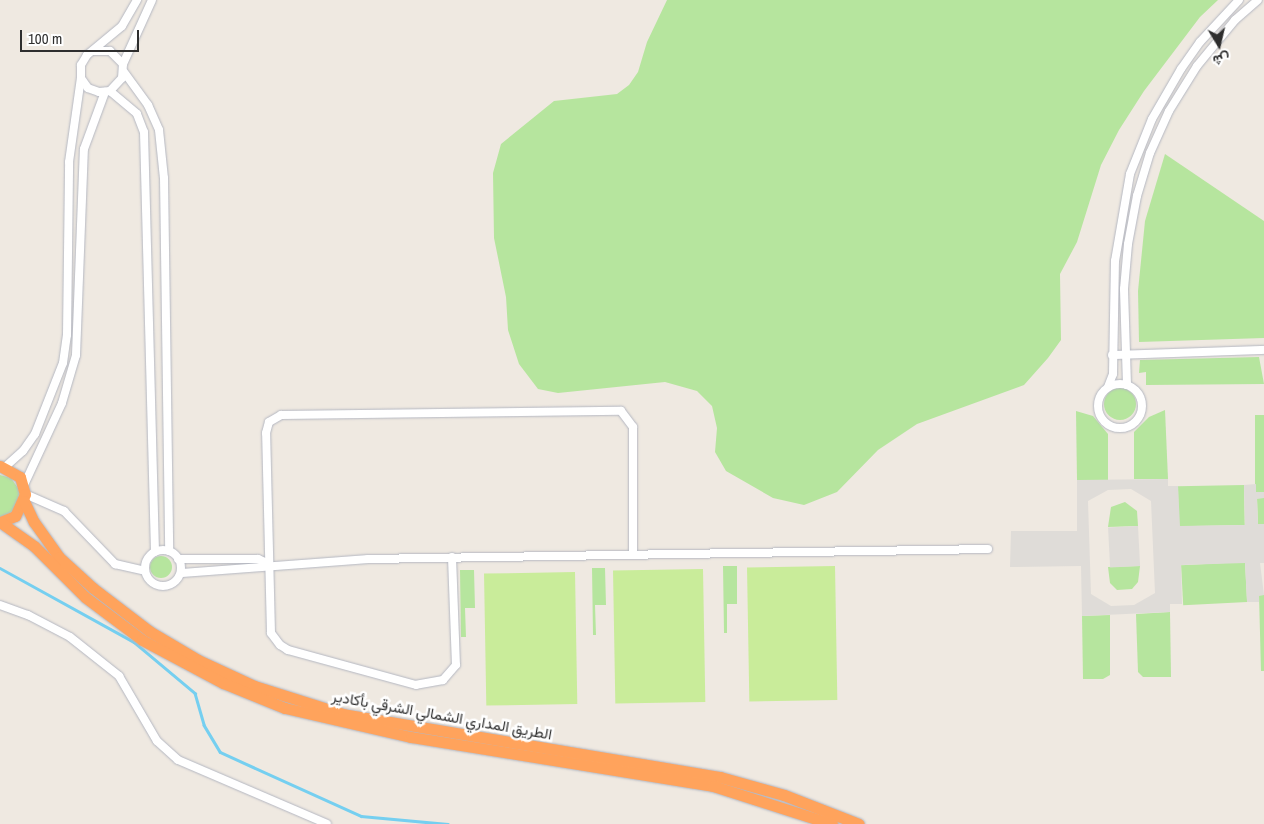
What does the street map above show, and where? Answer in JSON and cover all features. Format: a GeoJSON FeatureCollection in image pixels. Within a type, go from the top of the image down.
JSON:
{"type":"FeatureCollection","features":[{"type":"Feature","properties":{"kind":"highway","name":"الطريق المداري الشمالي الشرقي بأكادير"},"geometry":{"type":"LineString","coordinates":[[2,467],[13,471],[24,493],[34,522],[59,557],[93,588],[149,631],[198,660],[254,686],[343,714],[720,777],[784,796],[859,824]]}},
{"type":"Feature","properties":{"kind":"highway"},"geometry":{"type":"LineString","coordinates":[[0,522],[15,516],[24,493]]}},
{"type":"Feature","properties":{"kind":"highway","name":"الطريق المداري الشمالي الشرقي بأكادير"},"geometry":{"type":"LineString","coordinates":[[0,522],[34,546],[85,597],[142,640],[223,683],[285,708],[411,737],[714,786],[832,824]]}},
{"type":"Feature","properties":{"kind":"street"},"geometry":{"type":"LineString","coordinates":[[2,467],[28,446],[55,390],[66,349],[69,162],[83,60],[122,26],[137,0]]}},
{"type":"Feature","properties":{"kind":"street"},"geometry":{"type":"LineString","coordinates":[[81,78],[93,91],[108,91],[119,84],[123,68],[152,0]]}},
{"type":"Feature","properties":{"kind":"street"},"geometry":{"type":"LineString","coordinates":[[1239,0],[1200,42],[1181,69],[1152,119],[1130,174],[1114,261],[1112,374],[1108,387],[1100,397],[1098,410],[1104,421],[1120,428],[1134,424],[1142,410],[1140,396],[1127,385],[1124,289],[1128,244],[1137,196],[1150,153],[1169,111],[1197,66],[1235,20],[1258,0]]}},
{"type":"Feature","properties":{"kind":"street"},"geometry":{"type":"LineString","coordinates":[[93,52],[110,51],[148,105],[159,130],[164,178],[169,551]]}},
{"type":"Feature","properties":{"kind":"street"},"geometry":{"type":"LineString","coordinates":[[108,91],[84,149],[76,355],[62,403],[24,493],[64,511],[115,564],[145,571]]}},
{"type":"Feature","properties":{"kind":"street"},"geometry":{"type":"LineString","coordinates":[[108,91],[132,109],[144,132],[155,552]]}},
{"type":"Feature","properties":{"kind":"street"},"geometry":{"type":"LineString","coordinates":[[1112,355],[1264,350]]}},
{"type":"Feature","properties":{"kind":"street"},"geometry":{"type":"LineString","coordinates":[[1108,387],[1127,385]]}},
{"type":"Feature","properties":{"kind":"street"},"geometry":{"type":"LineString","coordinates":[[452,557],[456,665],[452,673],[432,684],[416,685],[288,650],[274,639],[271,633],[266,433],[269,422],[281,415],[621,411],[633,427],[633,554]]}},
{"type":"Feature","properties":{"kind":"street"},"geometry":{"type":"LineString","coordinates":[[182,573],[178,559],[169,551],[155,552],[147,560],[145,571],[151,582],[163,586],[175,581],[182,573],[269,564],[452,557],[988,549]]}},
{"type":"Feature","properties":{"kind":"street"},"geometry":{"type":"LineString","coordinates":[[178,559],[258,559],[269,564]]}},
{"type":"Feature","properties":{"kind":"street"},"geometry":{"type":"LineString","coordinates":[[0,605],[62,633],[98,658],[119,676],[157,741],[184,764],[326,824]]}},
{"type":"Feature","properties":{"kind":"green space"},"geometry":{"type":"Polygon","coordinates":[[[667,0],[1218,0],[1200,17],[1144,91],[1119,130],[1101,165],[1077,242],[1060,274],[1061,340],[1048,358],[1024,385],[917,424],[878,450],[837,492],[804,505],[773,498],[726,471],[715,452],[717,428],[712,406],[697,391],[665,382],[558,393],[538,389],[519,364],[508,330],[506,297],[494,238],[493,173],[501,144],[554,101],[617,94],[629,85],[638,72],[647,42],[667,0]]]}},
{"type":"Feature","properties":{"kind":"green space"},"geometry":{"type":"Polygon","coordinates":[[[1165,154],[1264,221],[1264,338],[1139,342],[1138,291],[1145,221],[1165,154]]]}},
{"type":"Feature","properties":{"kind":"green space"},"geometry":{"type":"Polygon","coordinates":[[[1259,357],[1264,384],[1146,385],[1146,372],[1139,373],[1140,360],[1259,357]]]}},
{"type":"Feature","properties":{"kind":"green space"},"geometry":{"type":"Polygon","coordinates":[[[1120,388],[1132,392],[1136,404],[1132,416],[1120,420],[1108,416],[1104,404],[1108,392],[1120,388]]]}},
{"type":"Feature","properties":{"kind":"green space"},"geometry":{"type":"Polygon","coordinates":[[[1165,410],[1168,479],[1134,479],[1134,432],[1149,417],[1165,410]]]}},
{"type":"Feature","properties":{"kind":"green space"},"geometry":{"type":"Polygon","coordinates":[[[1076,411],[1093,416],[1108,434],[1108,480],[1077,480],[1076,411]]]}},
{"type":"Feature","properties":{"kind":"green space"},"geometry":{"type":"Polygon","coordinates":[[[1255,415],[1264,415],[1264,492],[1255,492],[1255,415]]]}},
{"type":"Feature","properties":{"kind":"green space"},"geometry":{"type":"Polygon","coordinates":[[[0,475],[11,478],[20,491],[15,510],[0,518],[0,475]]]}},
{"type":"Feature","properties":{"kind":"green space"},"geometry":{"type":"Polygon","coordinates":[[[1244,485],[1245,525],[1179,526],[1178,486],[1244,485]]]}},
{"type":"Feature","properties":{"kind":"green space"},"geometry":{"type":"Polygon","coordinates":[[[1257,498],[1264,498],[1264,524],[1258,524],[1257,498]]]}},
{"type":"Feature","properties":{"kind":"green space"},"geometry":{"type":"Polygon","coordinates":[[[1125,502],[1137,511],[1138,526],[1108,527],[1111,507],[1125,502]]]}},
{"type":"Feature","properties":{"kind":"green space"},"geometry":{"type":"Polygon","coordinates":[[[157,556],[165,556],[172,563],[172,571],[165,578],[157,578],[150,571],[150,563],[157,556]]]}},
{"type":"Feature","properties":{"kind":"green space"},"geometry":{"type":"Polygon","coordinates":[[[1245,562],[1247,602],[1183,605],[1181,565],[1245,562]]]}},
{"type":"Feature","properties":{"kind":"green space"},"geometry":{"type":"Polygon","coordinates":[[[723,566],[737,566],[737,604],[727,604],[727,633],[724,633],[723,566]]]}},
{"type":"Feature","properties":{"kind":"green space"},"geometry":{"type":"Polygon","coordinates":[[[835,566],[837,700],[749,702],[747,568],[835,566]]]}},
{"type":"Feature","properties":{"kind":"green space"},"geometry":{"type":"Polygon","coordinates":[[[1140,566],[1138,582],[1132,589],[1117,590],[1110,583],[1108,567],[1140,566]]]}},
{"type":"Feature","properties":{"kind":"green space"},"geometry":{"type":"Polygon","coordinates":[[[592,568],[605,568],[606,605],[595,605],[596,635],[593,635],[592,568]]]}},
{"type":"Feature","properties":{"kind":"green space"},"geometry":{"type":"Polygon","coordinates":[[[703,569],[705,702],[615,704],[613,571],[703,569]]]}},
{"type":"Feature","properties":{"kind":"green space"},"geometry":{"type":"Polygon","coordinates":[[[460,570],[474,570],[475,608],[465,608],[466,637],[461,637],[460,570]]]}},
{"type":"Feature","properties":{"kind":"green space"},"geometry":{"type":"Polygon","coordinates":[[[575,572],[577,704],[486,706],[484,574],[575,572]]]}},
{"type":"Feature","properties":{"kind":"green space"},"geometry":{"type":"Polygon","coordinates":[[[1259,595],[1264,595],[1264,671],[1261,671],[1259,595]]]}},
{"type":"Feature","properties":{"kind":"green space"},"geometry":{"type":"Polygon","coordinates":[[[1170,612],[1171,677],[1143,677],[1138,672],[1136,614],[1170,612]]]}},
{"type":"Feature","properties":{"kind":"green space"},"geometry":{"type":"Polygon","coordinates":[[[1110,615],[1110,675],[1103,679],[1083,679],[1082,616],[1110,615]]]}},
{"type":"Feature","properties":{"kind":"shaded area"},"geometry":{"type":"Polygon","coordinates":[[[1168,479],[1168,486],[1178,486],[1180,526],[1245,525],[1244,485],[1256,484],[1256,492],[1264,492],[1264,498],[1257,499],[1258,524],[1264,524],[1264,563],[1260,563],[1264,595],[1259,596],[1259,602],[1247,602],[1245,563],[1181,565],[1182,604],[1170,604],[1170,612],[1082,616],[1081,566],[1010,567],[1011,531],[1077,531],[1077,480],[1168,479]],[[1131,489],[1108,490],[1088,501],[1091,594],[1111,606],[1134,605],[1155,593],[1151,501],[1131,489]]]}},
{"type":"Feature","properties":{"kind":"shaded area"},"geometry":{"type":"Polygon","coordinates":[[[1138,526],[1140,566],[1110,568],[1108,528],[1138,526]]]}},
{"type":"Feature","properties":{"kind":"waterway"},"geometry":{"type":"LineString","coordinates":[[0,568],[134,642],[195,693],[204,725],[220,752],[361,816],[448,824]]}}]}
